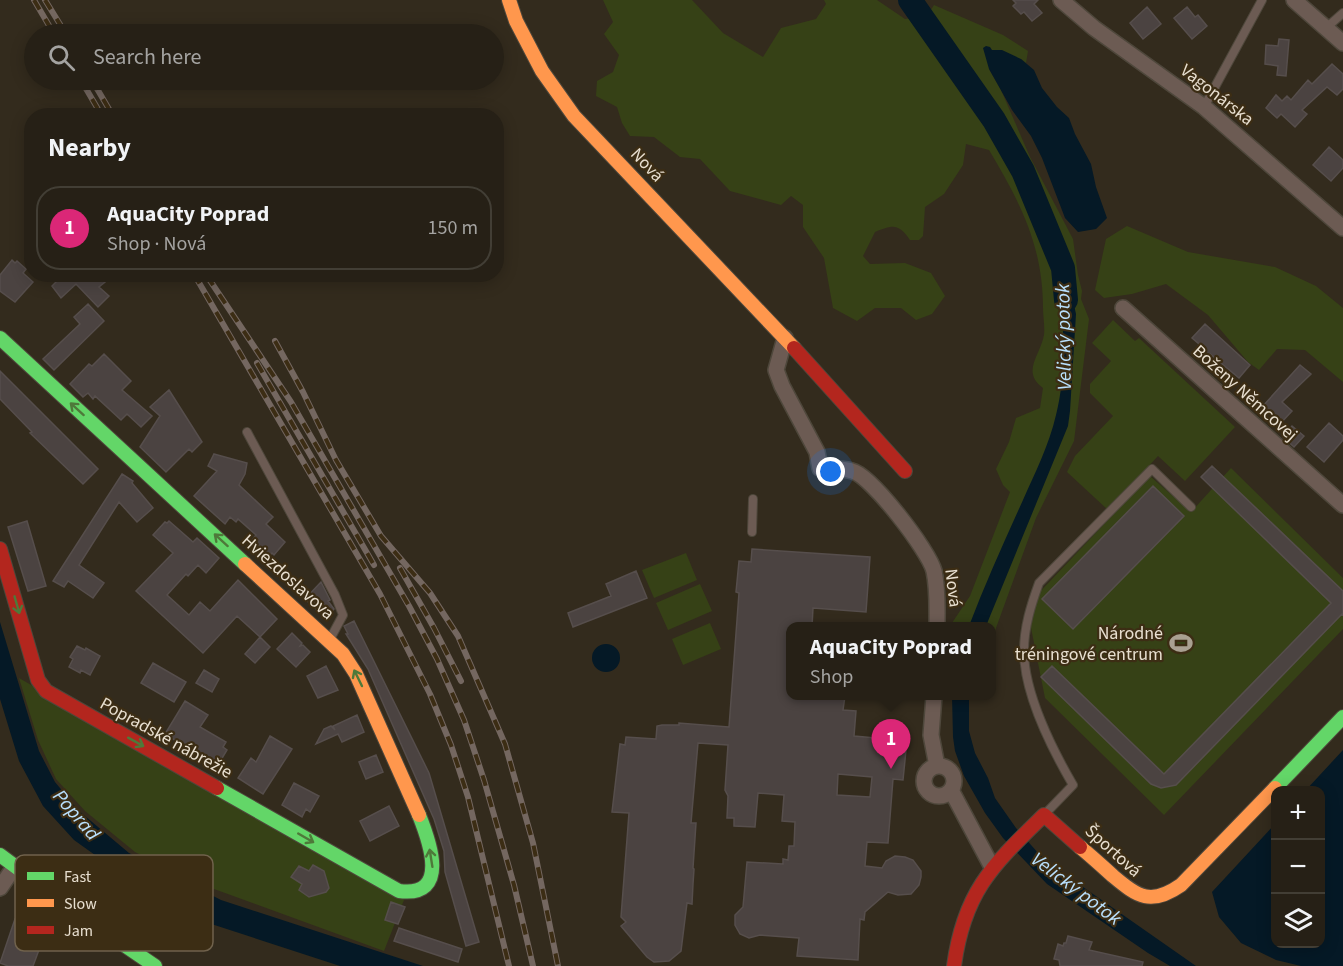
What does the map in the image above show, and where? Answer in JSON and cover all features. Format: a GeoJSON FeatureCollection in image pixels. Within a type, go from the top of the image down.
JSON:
{"type":"FeatureCollection","features":[{"type":"Feature","properties":{"kind":"street","name":"Nová"},"geometry":{"type":"LineString","coordinates":[[509,0],[516,21],[542,71],[573,116],[785,338],[905,471]]}},
{"type":"Feature","properties":{"kind":"street","name":"Vagonárska"},"geometry":{"type":"LineString","coordinates":[[1060,0],[1094,28],[1204,107],[1343,228]]}},
{"type":"Feature","properties":{"kind":"street"},"geometry":{"type":"LineString","coordinates":[[1294,0],[1343,43]]}},
{"type":"Feature","properties":{"kind":"street","name":"Boženy Němcovej"},"geometry":{"type":"LineString","coordinates":[[1123,308],[1343,505]]}},
{"type":"Feature","properties":{"kind":"street","name":"Hviezdoslavova"},"geometry":{"type":"LineString","coordinates":[[0,338],[343,654],[356,674],[417,812],[432,854],[431,874],[421,889],[412,893],[399,891]]}},
{"type":"Feature","properties":{"kind":"street","name":"Nová"},"geometry":{"type":"LineString","coordinates":[[785,338],[776,370],[816,452],[819,468],[854,471],[871,483],[920,545],[933,569],[937,596],[937,622]]}},
{"type":"Feature","properties":{"kind":"street","name":"Popradské nábrežie"},"geometry":{"type":"LineString","coordinates":[[0,549],[38,680],[46,691],[399,891]]}},
{"type":"Feature","properties":{"kind":"street"},"geometry":{"type":"LineString","coordinates":[[934,700],[931,735],[937,766]]}},
{"type":"Feature","properties":{"kind":"street","name":"Športová"},"geometry":{"type":"LineString","coordinates":[[1044,815],[1133,893],[1143,896],[1163,896],[1181,885],[1343,717]]}},
{"type":"Feature","properties":{"kind":"street"},"geometry":{"type":"LineString","coordinates":[[937,766],[946,768],[954,780],[947,794],[937,796],[925,788],[924,778],[937,766]]}},
{"type":"Feature","properties":{"kind":"street"},"geometry":{"type":"LineString","coordinates":[[951,790],[992,867]]}},
{"type":"Feature","properties":{"kind":"street"},"geometry":{"type":"LineString","coordinates":[[954,966],[960,933],[978,891],[992,867],[1044,815]]}},
{"type":"Feature","properties":{"kind":"street"},"geometry":{"type":"LineString","coordinates":[[0,855],[15,867],[0,888]]}},
{"type":"Feature","properties":{"kind":"street"},"geometry":{"type":"LineString","coordinates":[[133,951],[155,966]]}},
{"type":"Feature","properties":{"kind":"lane"},"geometry":{"type":"LineString","coordinates":[[1204,107],[1262,0]]}},
{"type":"Feature","properties":{"kind":"lane"},"geometry":{"type":"LineString","coordinates":[[1326,28],[1343,13]]}},
{"type":"Feature","properties":{"kind":"lane"},"geometry":{"type":"LineString","coordinates":[[247,432],[335,595],[343,615],[330,640]]}},
{"type":"Feature","properties":{"kind":"lane"},"geometry":{"type":"LineString","coordinates":[[1044,815],[1073,785],[1055,753],[1028,683],[1024,651],[1029,608],[1039,583],[1152,469],[1191,507]]}},
{"type":"Feature","properties":{"kind":"lane"},"geometry":{"type":"LineString","coordinates":[[752,532],[753,500]]}},
{"type":"Feature","properties":{"kind":"green space"},"geometry":{"type":"Polygon","coordinates":[[[603,0],[692,0],[723,33],[763,57],[781,28],[816,19],[826,4],[824,0],[877,0],[905,19],[927,16],[934,5],[1003,35],[1028,51],[1026,63],[1021,59],[989,69],[1001,90],[1030,157],[1073,239],[1082,291],[1081,299],[1089,319],[1074,441],[1036,518],[996,628],[996,622],[953,622],[970,596],[1010,492],[1003,485],[996,469],[1009,442],[1016,418],[1040,408],[1043,388],[1033,376],[1033,370],[1044,329],[1042,286],[1034,244],[1020,206],[989,150],[966,144],[963,165],[944,194],[925,207],[923,236],[919,240],[910,240],[898,228],[886,228],[875,232],[863,256],[870,264],[905,263],[931,273],[945,296],[932,314],[916,320],[901,308],[875,308],[857,321],[833,308],[824,258],[803,227],[803,205],[791,196],[781,205],[730,191],[700,159],[680,157],[654,137],[630,136],[622,123],[617,107],[596,96],[597,81],[613,72],[619,55],[604,34],[613,22],[603,0]]]}},
{"type":"Feature","properties":{"kind":"green space"},"geometry":{"type":"Polygon","coordinates":[[[1127,226],[1188,252],[1275,267],[1316,286],[1343,308],[1343,382],[1305,350],[1277,349],[1259,370],[1248,362],[1208,315],[1166,284],[1132,294],[1104,298],[1095,290],[1106,239],[1127,226]]]}},
{"type":"Feature","properties":{"kind":"green space"},"geometry":{"type":"Polygon","coordinates":[[[1113,320],[1135,341],[1139,338],[1235,427],[1185,481],[1158,456],[1108,510],[1067,472],[1075,456],[1113,416],[1090,393],[1090,384],[1111,361],[1092,343],[1113,320]]]}},
{"type":"Feature","properties":{"kind":"green space","name":"Národné tréningové centrum"},"geometry":{"type":"Polygon","coordinates":[[[1231,468],[1343,578],[1343,629],[1164,815],[1045,698],[1030,623],[1034,598],[1150,476],[1191,512],[1231,468]]]}},
{"type":"Feature","properties":{"kind":"green space"},"geometry":{"type":"Polygon","coordinates":[[[686,553],[697,580],[654,598],[642,570],[686,553]]]}},
{"type":"Feature","properties":{"kind":"green space"},"geometry":{"type":"Polygon","coordinates":[[[700,584],[712,611],[668,630],[656,603],[700,584]]]}},
{"type":"Feature","properties":{"kind":"green space"},"geometry":{"type":"Polygon","coordinates":[[[710,623],[721,649],[683,665],[672,639],[710,623]]]}},
{"type":"Feature","properties":{"kind":"green space"},"geometry":{"type":"Polygon","coordinates":[[[19,678],[404,900],[384,951],[213,889],[213,855],[141,855],[135,852],[85,811],[56,779],[38,740],[19,678]]]}},
{"type":"Feature","properties":{"kind":"water"},"geometry":{"type":"Polygon","coordinates":[[[986,46],[992,50],[1002,50],[1021,59],[1034,70],[1042,88],[1069,118],[1091,164],[1107,218],[1096,229],[1078,232],[1065,218],[1031,136],[1012,110],[989,69],[983,48],[986,46]]]}},
{"type":"Feature","properties":{"kind":"water"},"geometry":{"type":"Polygon","coordinates":[[[1066,268],[1076,314],[1068,426],[988,622],[971,622],[1041,459],[1060,398],[1063,324],[1055,270],[1066,268]]]}},
{"type":"Feature","properties":{"kind":"water","name":"Poprad"},"geometry":{"type":"Polygon","coordinates":[[[0,622],[39,751],[55,782],[79,811],[133,855],[95,855],[74,840],[43,806],[19,761],[0,699],[0,622]]]}},
{"type":"Feature","properties":{"kind":"water"},"geometry":{"type":"Polygon","coordinates":[[[606,644],[616,648],[620,658],[616,668],[606,672],[596,668],[592,658],[596,648],[606,644]]]}},
{"type":"Feature","properties":{"kind":"water"},"geometry":{"type":"Polygon","coordinates":[[[952,700],[969,700],[969,731],[975,753],[995,798],[1016,828],[1053,866],[1196,966],[1170,966],[1047,884],[1003,838],[985,813],[964,776],[955,751],[952,700]]]}},
{"type":"Feature","properties":{"kind":"water"},"geometry":{"type":"Polygon","coordinates":[[[1343,750],[1343,966],[1301,966],[1276,960],[1241,943],[1219,917],[1212,892],[1271,828],[1271,948],[1325,948],[1325,786],[1310,786],[1343,750]]]}},
{"type":"Feature","properties":{"kind":"water"},"geometry":{"type":"Polygon","coordinates":[[[213,896],[423,966],[340,966],[213,925],[213,896]]]}},
{"type":"Feature","properties":{"kind":"building"},"geometry":{"type":"Polygon","coordinates":[[[1013,0],[1038,0],[1034,4],[1042,13],[1032,21],[1024,12],[1021,14],[1013,6],[1016,3],[1013,0]]]}},
{"type":"Feature","properties":{"kind":"building"},"geometry":{"type":"Polygon","coordinates":[[[1147,7],[1161,24],[1143,39],[1130,23],[1147,7]]]}},
{"type":"Feature","properties":{"kind":"building"},"geometry":{"type":"Polygon","coordinates":[[[1187,7],[1207,26],[1192,39],[1174,18],[1187,7]]]}},
{"type":"Feature","properties":{"kind":"building"},"geometry":{"type":"Polygon","coordinates":[[[1279,39],[1289,40],[1286,76],[1277,75],[1278,66],[1265,64],[1266,45],[1278,46],[1279,39]]]}},
{"type":"Feature","properties":{"kind":"building"},"geometry":{"type":"Polygon","coordinates":[[[1332,64],[1343,74],[1343,89],[1337,95],[1327,87],[1302,110],[1307,114],[1295,127],[1281,114],[1277,118],[1266,108],[1276,95],[1282,101],[1287,96],[1291,100],[1308,80],[1312,84],[1332,64]]]}},
{"type":"Feature","properties":{"kind":"building"},"geometry":{"type":"Polygon","coordinates":[[[1329,147],[1343,160],[1343,168],[1331,181],[1313,165],[1329,147]]]}},
{"type":"Feature","properties":{"kind":"building"},"geometry":{"type":"Polygon","coordinates":[[[12,260],[15,263],[17,261],[24,267],[24,282],[33,282],[15,302],[0,291],[0,275],[12,260]]]}},
{"type":"Feature","properties":{"kind":"building"},"geometry":{"type":"Polygon","coordinates":[[[56,282],[105,282],[99,287],[109,296],[98,307],[76,284],[61,298],[52,286],[56,282]]]}},
{"type":"Feature","properties":{"kind":"building"},"geometry":{"type":"Polygon","coordinates":[[[88,304],[104,321],[54,370],[43,359],[80,324],[74,317],[88,304]]]}},
{"type":"Feature","properties":{"kind":"building"},"geometry":{"type":"Polygon","coordinates":[[[1205,324],[1250,365],[1239,378],[1210,354],[1209,356],[1192,338],[1205,324]]]}},
{"type":"Feature","properties":{"kind":"building"},"geometry":{"type":"Polygon","coordinates":[[[104,354],[131,381],[122,390],[152,416],[141,427],[127,414],[121,420],[95,396],[93,399],[88,393],[83,397],[70,384],[89,364],[92,366],[104,354]]]}},
{"type":"Feature","properties":{"kind":"building"},"geometry":{"type":"Polygon","coordinates":[[[1300,365],[1311,374],[1282,402],[1292,411],[1280,424],[1263,406],[1300,365]]]}},
{"type":"Feature","properties":{"kind":"building"},"geometry":{"type":"Polygon","coordinates":[[[0,371],[98,469],[83,484],[30,433],[32,432],[0,399],[0,371]]]}},
{"type":"Feature","properties":{"kind":"building"},"geometry":{"type":"Polygon","coordinates":[[[169,390],[202,442],[192,452],[189,449],[166,472],[140,447],[160,416],[150,407],[169,390]]]}},
{"type":"Feature","properties":{"kind":"building"},"geometry":{"type":"Polygon","coordinates":[[[1329,423],[1343,436],[1343,440],[1324,462],[1307,447],[1329,423]]]}},
{"type":"Feature","properties":{"kind":"building"},"geometry":{"type":"Polygon","coordinates":[[[1292,426],[1304,436],[1294,447],[1283,437],[1292,426]]]}},
{"type":"Feature","properties":{"kind":"building"},"geometry":{"type":"Polygon","coordinates":[[[214,454],[247,463],[245,474],[239,485],[273,517],[266,524],[285,542],[274,555],[272,553],[267,558],[250,543],[256,535],[238,519],[236,522],[230,517],[225,524],[194,496],[217,471],[208,466],[214,454]]]}},
{"type":"Feature","properties":{"kind":"building"},"geometry":{"type":"Polygon","coordinates":[[[1212,466],[1343,591],[1343,615],[1176,785],[1161,788],[1151,784],[1041,677],[1052,666],[1164,774],[1331,603],[1201,477],[1212,466]]]}},
{"type":"Feature","properties":{"kind":"building"},"geometry":{"type":"Polygon","coordinates":[[[122,474],[133,481],[132,483],[153,508],[137,522],[119,502],[79,565],[104,583],[93,598],[68,581],[64,587],[53,581],[122,474]]]}},
{"type":"Feature","properties":{"kind":"building"},"geometry":{"type":"Polygon","coordinates":[[[1153,486],[1184,516],[1073,629],[1042,599],[1153,486]]]}},
{"type":"Feature","properties":{"kind":"building"},"geometry":{"type":"Polygon","coordinates":[[[27,521],[46,586],[28,591],[8,527],[27,521]]]}},
{"type":"Feature","properties":{"kind":"building"},"geometry":{"type":"Polygon","coordinates":[[[169,521],[193,542],[197,538],[219,558],[206,573],[198,565],[188,576],[186,574],[167,595],[189,615],[200,602],[210,611],[238,580],[277,619],[260,637],[237,616],[203,653],[136,591],[173,553],[153,535],[165,522],[169,521]]]}},
{"type":"Feature","properties":{"kind":"building"},"geometry":{"type":"Polygon","coordinates":[[[752,549],[870,557],[866,612],[813,608],[812,622],[786,622],[786,700],[844,700],[843,710],[856,711],[854,736],[876,738],[876,733],[894,735],[894,739],[907,740],[903,780],[893,779],[888,843],[867,842],[865,866],[882,868],[886,861],[895,856],[905,857],[913,860],[921,871],[921,877],[919,885],[911,894],[898,895],[888,892],[865,912],[864,920],[860,919],[858,960],[797,956],[799,938],[760,935],[749,938],[740,934],[735,925],[735,915],[743,907],[747,862],[783,864],[783,859],[788,860],[789,846],[794,846],[795,822],[782,821],[784,795],[758,793],[755,827],[734,826],[734,818],[727,818],[728,796],[725,790],[728,745],[698,743],[691,823],[696,823],[692,904],[687,903],[681,951],[669,961],[654,962],[621,926],[626,922],[621,917],[629,813],[612,812],[620,744],[625,745],[626,737],[656,739],[657,726],[662,725],[679,725],[679,723],[729,727],[739,593],[736,592],[739,561],[751,562],[752,549]],[[838,774],[837,795],[870,797],[872,777],[838,774]]]}},
{"type":"Feature","properties":{"kind":"building"},"geometry":{"type":"Polygon","coordinates":[[[636,571],[647,598],[573,627],[568,613],[611,596],[606,584],[636,571]]]}},
{"type":"Feature","properties":{"kind":"building"},"geometry":{"type":"Polygon","coordinates":[[[321,582],[330,600],[328,601],[334,609],[326,618],[305,599],[321,582]]]}},
{"type":"Feature","properties":{"kind":"building"},"geometry":{"type":"Polygon","coordinates":[[[354,621],[429,773],[479,942],[466,946],[445,872],[444,851],[434,819],[368,669],[346,634],[348,634],[344,626],[354,621]]]}},
{"type":"Feature","properties":{"kind":"building"},"geometry":{"type":"Polygon","coordinates":[[[292,633],[302,643],[300,646],[303,645],[310,652],[296,667],[277,649],[292,633]]]}},
{"type":"Feature","properties":{"kind":"building"},"geometry":{"type":"Polygon","coordinates":[[[260,637],[270,647],[255,663],[245,654],[260,637]]]}},
{"type":"Feature","properties":{"kind":"building"},"geometry":{"type":"Polygon","coordinates":[[[77,646],[100,656],[90,675],[69,667],[73,659],[70,657],[77,646]]]}},
{"type":"Feature","properties":{"kind":"building"},"geometry":{"type":"Polygon","coordinates":[[[153,663],[186,682],[174,702],[141,683],[153,663]]]}},
{"type":"Feature","properties":{"kind":"building"},"geometry":{"type":"Polygon","coordinates":[[[326,666],[338,690],[318,698],[307,676],[326,666]]]}},
{"type":"Feature","properties":{"kind":"building"},"geometry":{"type":"Polygon","coordinates":[[[204,670],[219,679],[212,692],[196,683],[204,670]]]}},
{"type":"Feature","properties":{"kind":"building"},"geometry":{"type":"Polygon","coordinates":[[[185,701],[208,715],[200,727],[226,742],[223,747],[227,750],[218,765],[210,760],[209,762],[165,734],[185,701]]]}},
{"type":"Feature","properties":{"kind":"building"},"geometry":{"type":"Polygon","coordinates":[[[357,715],[364,732],[342,742],[338,734],[316,744],[324,729],[331,726],[335,730],[333,726],[357,715]]]}},
{"type":"Feature","properties":{"kind":"building"},"geometry":{"type":"Polygon","coordinates":[[[270,736],[292,749],[263,794],[238,778],[251,758],[256,762],[270,736]]]}},
{"type":"Feature","properties":{"kind":"building"},"geometry":{"type":"Polygon","coordinates":[[[376,755],[383,772],[366,779],[359,762],[376,755]]]}},
{"type":"Feature","properties":{"kind":"building"},"geometry":{"type":"Polygon","coordinates":[[[294,783],[319,796],[310,812],[306,809],[302,817],[282,805],[294,783]]]}},
{"type":"Feature","properties":{"kind":"building"},"geometry":{"type":"Polygon","coordinates":[[[389,806],[399,826],[370,841],[360,821],[389,806]]]}},
{"type":"Feature","properties":{"kind":"building"},"geometry":{"type":"Polygon","coordinates":[[[313,865],[324,871],[329,888],[326,892],[309,897],[299,890],[302,884],[291,877],[299,866],[309,871],[313,865]]]}},
{"type":"Feature","properties":{"kind":"building"},"geometry":{"type":"Polygon","coordinates":[[[391,902],[405,907],[398,924],[385,920],[391,902]]]}},
{"type":"Feature","properties":{"kind":"building"},"geometry":{"type":"Polygon","coordinates":[[[15,919],[15,951],[39,951],[33,966],[8,966],[0,963],[15,919]]]}},
{"type":"Feature","properties":{"kind":"building"},"geometry":{"type":"Polygon","coordinates":[[[399,928],[462,949],[458,962],[394,941],[399,928]]]}},
{"type":"Feature","properties":{"kind":"building"},"geometry":{"type":"Polygon","coordinates":[[[1068,936],[1092,942],[1089,950],[1143,962],[1142,966],[1060,966],[1059,960],[1054,959],[1058,944],[1063,946],[1068,936]]]}},
{"type":"Feature","properties":{"kind":"waterway","name":"Velický potok"},"geometry":{"type":"LineString","coordinates":[[910,0],[994,120],[1023,171],[1063,268],[1066,300]]}},
{"type":"Feature","properties":{"kind":"railway"},"geometry":{"type":"LineString","coordinates":[[34,0],[48,24]]}},
{"type":"Feature","properties":{"kind":"railway"},"geometry":{"type":"LineString","coordinates":[[45,0],[60,24]]}},
{"type":"Feature","properties":{"kind":"railway"},"geometry":{"type":"LineString","coordinates":[[87,90],[97,108]]}},
{"type":"Feature","properties":{"kind":"railway"},"geometry":{"type":"LineString","coordinates":[[98,90],[108,108]]}},
{"type":"Feature","properties":{"kind":"railway"},"geometry":{"type":"LineString","coordinates":[[199,282],[380,594],[430,694],[451,745],[468,797],[509,966]]}},
{"type":"Feature","properties":{"kind":"railway"},"geometry":{"type":"LineString","coordinates":[[211,282],[291,402],[409,606],[437,659],[464,720],[484,780],[514,885],[533,966]]}},
{"type":"Feature","properties":{"kind":"railway"},"geometry":{"type":"LineString","coordinates":[[275,341],[336,460],[381,536],[430,593],[458,636],[505,744],[533,843],[558,966]]}},
{"type":"Feature","properties":{"kind":"railway"},"geometry":{"type":"LineString","coordinates":[[257,363],[374,565]]}},
{"type":"Feature","properties":{"kind":"railway"},"geometry":{"type":"LineString","coordinates":[[400,568],[461,681]]}},
{"type":"Feature","properties":{"kind":"traffic: fast"},"geometry":{"type":"LineString","coordinates":[[0,338],[245,564]]}},
{"type":"Feature","properties":{"kind":"traffic: fast"},"geometry":{"type":"LineString","coordinates":[[1277,786],[1343,717]]}},
{"type":"Feature","properties":{"kind":"traffic: fast"},"geometry":{"type":"LineString","coordinates":[[217,788],[399,891],[415,891],[425,886],[431,877],[431,852],[419,815]]}},
{"type":"Feature","properties":{"kind":"traffic: fast"},"geometry":{"type":"LineString","coordinates":[[0,855],[15,866]]}},
{"type":"Feature","properties":{"kind":"traffic: fast"},"geometry":{"type":"LineString","coordinates":[[133,951],[155,966]]}},
{"type":"Feature","properties":{"kind":"traffic: slow"},"geometry":{"type":"LineString","coordinates":[[509,0],[516,21],[542,71],[574,116],[794,348]]}},
{"type":"Feature","properties":{"kind":"traffic: slow"},"geometry":{"type":"LineString","coordinates":[[245,564],[343,654],[356,674],[419,815]]}},
{"type":"Feature","properties":{"kind":"traffic: slow"},"geometry":{"type":"LineString","coordinates":[[1080,847],[1138,894],[1153,897],[1161,895],[1181,885],[1271,792]]}},
{"type":"Feature","properties":{"kind":"traffic: jam"},"geometry":{"type":"LineString","coordinates":[[794,348],[905,471]]}},
{"type":"Feature","properties":{"kind":"traffic: jam"},"geometry":{"type":"LineString","coordinates":[[0,549],[38,680],[46,691],[217,788]]}},
{"type":"Feature","properties":{"kind":"traffic: jam"},"geometry":{"type":"LineString","coordinates":[[954,966],[965,918],[973,898],[996,865],[1044,815],[1080,847]]}},
{"type":"Feature","properties":{"kind":"place","name":"Národné tréningové centrum"},"geometry":{"type":"Point","coordinates":[1181,643]}},
{"type":"Feature","properties":{"kind":"place","name":"AquaCity Poprad"},"geometry":{"type":"Point","coordinates":[891,769]}}]}
